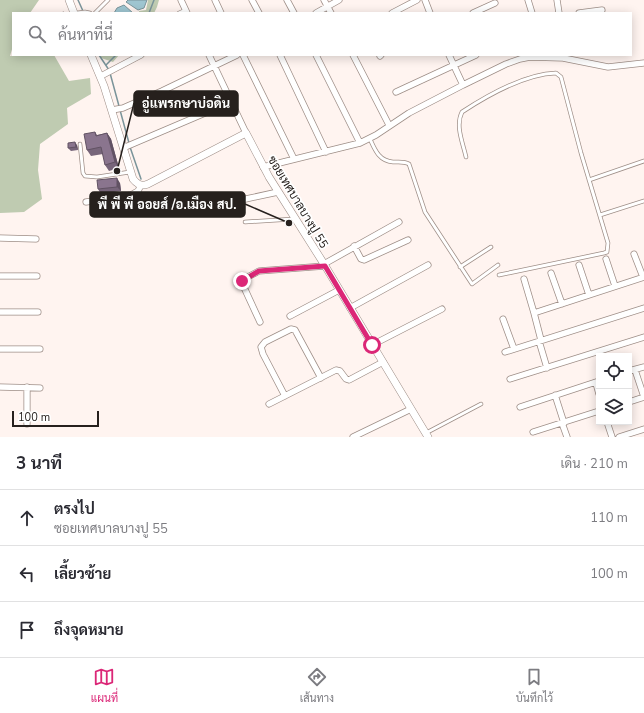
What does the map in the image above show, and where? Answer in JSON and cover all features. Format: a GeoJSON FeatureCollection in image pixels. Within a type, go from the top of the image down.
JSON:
{"type":"FeatureCollection","features":[{"type":"Feature","properties":{"kind":"street"},"geometry":{"type":"LineString","coordinates":[[69,0],[74,12]]}},
{"type":"Feature","properties":{"kind":"street"},"geometry":{"type":"LineString","coordinates":[[181,0],[187,12]]}},
{"type":"Feature","properties":{"kind":"street"},"geometry":{"type":"LineString","coordinates":[[214,0],[220,12]]}},
{"type":"Feature","properties":{"kind":"street"},"geometry":{"type":"LineString","coordinates":[[252,0],[258,12]]}},
{"type":"Feature","properties":{"kind":"street"},"geometry":{"type":"LineString","coordinates":[[287,0],[293,12]]}},
{"type":"Feature","properties":{"kind":"street"},"geometry":{"type":"LineString","coordinates":[[324,0],[331,12]]}},
{"type":"Feature","properties":{"kind":"street"},"geometry":{"type":"LineString","coordinates":[[318,12],[339,0]]}},
{"type":"Feature","properties":{"kind":"street"},"geometry":{"type":"LineString","coordinates":[[394,12],[417,0]]}},
{"type":"Feature","properties":{"kind":"street"},"geometry":{"type":"LineString","coordinates":[[425,0],[430,12]]}},
{"type":"Feature","properties":{"kind":"street"},"geometry":{"type":"LineString","coordinates":[[528,0],[532,12]]}},
{"type":"Feature","properties":{"kind":"street"},"geometry":{"type":"LineString","coordinates":[[557,0],[559,12]]}},
{"type":"Feature","properties":{"kind":"street"},"geometry":{"type":"LineString","coordinates":[[475,12],[495,3]]}},
{"type":"Feature","properties":{"kind":"street"},"geometry":{"type":"LineString","coordinates":[[586,12],[602,10]]}},
{"type":"Feature","properties":{"kind":"street"},"geometry":{"type":"LineString","coordinates":[[92,56],[104,75],[114,110],[127,146],[130,172],[135,182],[141,185],[148,184],[246,133]]}},
{"type":"Feature","properties":{"kind":"street"},"geometry":{"type":"LineString","coordinates":[[104,75],[139,56]]}},
{"type":"Feature","properties":{"kind":"street","name":"ซอยเทศบาลบางปู 55"},"geometry":{"type":"LineString","coordinates":[[209,56],[263,167],[427,435]]}},
{"type":"Feature","properties":{"kind":"street"},"geometry":{"type":"LineString","coordinates":[[114,110],[123,108],[162,91],[235,56]]}},
{"type":"Feature","properties":{"kind":"street"},"geometry":{"type":"LineString","coordinates":[[243,56],[294,159]]}},
{"type":"Feature","properties":{"kind":"street"},"geometry":{"type":"LineString","coordinates":[[280,56],[326,152]]}},
{"type":"Feature","properties":{"kind":"street"},"geometry":{"type":"LineString","coordinates":[[316,56],[360,143]]}},
{"type":"Feature","properties":{"kind":"street"},"geometry":{"type":"LineString","coordinates":[[354,56],[389,125]]}},
{"type":"Feature","properties":{"kind":"street"},"geometry":{"type":"LineString","coordinates":[[450,56],[463,85]]}},
{"type":"Feature","properties":{"kind":"street"},"geometry":{"type":"LineString","coordinates":[[396,92],[474,56]]}},
{"type":"Feature","properties":{"kind":"street"},"geometry":{"type":"LineString","coordinates":[[263,167],[326,152],[370,139],[409,113],[520,58],[546,56],[608,67],[644,63]]}},
{"type":"Feature","properties":{"kind":"street"},"geometry":{"type":"LineString","coordinates":[[127,146],[231,102]]}},
{"type":"Feature","properties":{"kind":"street"},"geometry":{"type":"LineString","coordinates":[[86,202],[135,194],[141,185]]}},
{"type":"Feature","properties":{"kind":"street"},"geometry":{"type":"LineString","coordinates":[[241,200],[278,192]]}},
{"type":"Feature","properties":{"kind":"street"},"geometry":{"type":"LineString","coordinates":[[260,322],[242,283],[244,279],[259,271],[324,265],[354,246],[399,222]]}},
{"type":"Feature","properties":{"kind":"street"},"geometry":{"type":"LineString","coordinates":[[0,238],[36,238]]}},
{"type":"Feature","properties":{"kind":"street"},"geometry":{"type":"LineString","coordinates":[[354,246],[364,260],[408,240]]}},
{"type":"Feature","properties":{"kind":"street"},"geometry":{"type":"LineString","coordinates":[[534,313],[643,277],[634,254]]}},
{"type":"Feature","properties":{"kind":"street"},"geometry":{"type":"LineString","coordinates":[[606,259],[615,286]]}},
{"type":"Feature","properties":{"kind":"street"},"geometry":{"type":"LineString","coordinates":[[350,308],[428,265]]}},
{"type":"Feature","properties":{"kind":"street"},"geometry":{"type":"LineString","coordinates":[[579,265],[589,295]]}},
{"type":"Feature","properties":{"kind":"street"},"geometry":{"type":"LineString","coordinates":[[551,273],[562,304]]}},
{"type":"Feature","properties":{"kind":"street"},"geometry":{"type":"LineString","coordinates":[[0,276],[38,276]]}},
{"type":"Feature","properties":{"kind":"street"},"geometry":{"type":"LineString","coordinates":[[524,279],[547,368]]}},
{"type":"Feature","properties":{"kind":"street"},"geometry":{"type":"LineString","coordinates":[[290,316],[339,290]]}},
{"type":"Feature","properties":{"kind":"street"},"geometry":{"type":"LineString","coordinates":[[506,352],[644,308]]}},
{"type":"Feature","properties":{"kind":"street"},"geometry":{"type":"LineString","coordinates":[[372,345],[442,309]]}},
{"type":"Feature","properties":{"kind":"street"},"geometry":{"type":"LineString","coordinates":[[0,312],[38,312]]}},
{"type":"Feature","properties":{"kind":"street"},"geometry":{"type":"LineString","coordinates":[[503,319],[514,349]]}},
{"type":"Feature","properties":{"kind":"street"},"geometry":{"type":"LineString","coordinates":[[285,396],[261,350],[261,347],[266,342],[285,332],[291,329],[295,330],[320,378]]}},
{"type":"Feature","properties":{"kind":"street"},"geometry":{"type":"LineString","coordinates":[[510,379],[644,337]]}},
{"type":"Feature","properties":{"kind":"street"},"geometry":{"type":"LineString","coordinates":[[0,349],[40,349]]}},
{"type":"Feature","properties":{"kind":"street"},"geometry":{"type":"LineString","coordinates":[[269,404],[336,370],[340,371],[346,379],[349,380],[383,362]]}},
{"type":"Feature","properties":{"kind":"street"},"geometry":{"type":"LineString","coordinates":[[632,401],[644,397],[632,370],[644,367]]}},
{"type":"Feature","properties":{"kind":"street"},"geometry":{"type":"LineString","coordinates":[[520,407],[596,382]]}},
{"type":"Feature","properties":{"kind":"street"},"geometry":{"type":"LineString","coordinates":[[0,387],[40,388]]}},
{"type":"Feature","properties":{"kind":"street"},"geometry":{"type":"LineString","coordinates":[[27,387],[27,424]]}},
{"type":"Feature","properties":{"kind":"street"},"geometry":{"type":"LineString","coordinates":[[555,396],[567,437]]}},
{"type":"Feature","properties":{"kind":"street"},"geometry":{"type":"LineString","coordinates":[[353,437],[411,409]]}},
{"type":"Feature","properties":{"kind":"street"},"geometry":{"type":"LineString","coordinates":[[533,432],[596,412]]}},
{"type":"Feature","properties":{"kind":"street"},"geometry":{"type":"LineString","coordinates":[[608,425],[612,437]]}},
{"type":"Feature","properties":{"kind":"street"},"geometry":{"type":"LineString","coordinates":[[619,437],[627,436],[644,429]]}},
{"type":"Feature","properties":{"kind":"lane"},"geometry":{"type":"LineString","coordinates":[[96,12],[108,0]]}},
{"type":"Feature","properties":{"kind":"lane"},"geometry":{"type":"LineString","coordinates":[[466,157],[458,124],[462,112],[518,81],[548,73],[556,73],[561,77],[608,243],[607,252],[499,275]]}},
{"type":"Feature","properties":{"kind":"lane"},"geometry":{"type":"LineString","coordinates":[[370,139],[377,154],[385,160],[391,162],[406,162],[409,164],[425,212],[472,284],[498,265]]}},
{"type":"Feature","properties":{"kind":"lane"},"geometry":{"type":"LineString","coordinates":[[80,144],[83,173],[85,176],[97,177],[130,172]]}},
{"type":"Feature","properties":{"kind":"lane"},"geometry":{"type":"LineString","coordinates":[[589,180],[644,161]]}},
{"type":"Feature","properties":{"kind":"lane"},"geometry":{"type":"LineString","coordinates":[[600,215],[644,201]]}},
{"type":"Feature","properties":{"kind":"lane"},"geometry":{"type":"LineString","coordinates":[[245,222],[295,218]]}},
{"type":"Feature","properties":{"kind":"lane"},"geometry":{"type":"LineString","coordinates":[[460,267],[491,247]]}},
{"type":"Feature","properties":{"kind":"lane"},"geometry":{"type":"LineString","coordinates":[[427,435],[480,404]]}},
{"type":"Feature","properties":{"kind":"green space"},"geometry":{"type":"Polygon","coordinates":[[[0,0],[39,0],[31,12],[12,12],[12,49],[10,56],[55,56],[69,81],[90,78],[91,94],[67,108],[68,124],[40,144],[38,170],[42,199],[24,212],[0,213],[0,0]]]}},
{"type":"Feature","properties":{"kind":"green space"},"geometry":{"type":"Polygon","coordinates":[[[148,0],[159,0],[154,12],[139,12],[146,10],[148,0]]]}},
{"type":"Feature","properties":{"kind":"green space"},"geometry":{"type":"Polygon","coordinates":[[[101,56],[118,56],[113,62],[101,58],[101,56]]]}},
{"type":"Feature","properties":{"kind":"water"},"geometry":{"type":"Polygon","coordinates":[[[128,0],[147,0],[144,8],[138,10],[126,2],[128,0]]]}},
{"type":"Feature","properties":{"kind":"water"},"geometry":{"type":"Polygon","coordinates":[[[124,5],[132,12],[115,12],[117,8],[124,5]]]}},
{"type":"Feature","properties":{"kind":"building"},"geometry":{"type":"Polygon","coordinates":[[[95,132],[96,136],[107,133],[115,162],[105,165],[101,147],[87,150],[84,134],[95,132]]]}},
{"type":"Feature","properties":{"kind":"building"},"geometry":{"type":"Polygon","coordinates":[[[75,142],[76,147],[68,148],[68,143],[75,142]]]}},
{"type":"Feature","properties":{"kind":"building"},"geometry":{"type":"Polygon","coordinates":[[[117,178],[117,187],[98,189],[97,180],[117,178]]]}},
{"type":"Feature","properties":{"kind":"waterway"},"geometry":{"type":"LineString","coordinates":[[78,0],[83,11]]}},
{"type":"Feature","properties":{"kind":"waterway"},"geometry":{"type":"LineString","coordinates":[[149,12],[154,0]]}},
{"type":"Feature","properties":{"kind":"waterway"},"geometry":{"type":"LineString","coordinates":[[100,56],[109,70]]}},
{"type":"Feature","properties":{"kind":"waterway"},"geometry":{"type":"LineString","coordinates":[[106,65],[115,56]]}},
{"type":"Feature","properties":{"kind":"waterway"},"geometry":{"type":"LineString","coordinates":[[110,73],[119,106]]}},
{"type":"Feature","properties":{"kind":"waterway"},"geometry":{"type":"LineString","coordinates":[[120,110],[129,143]]}},
{"type":"Feature","properties":{"kind":"waterway"},"geometry":{"type":"LineString","coordinates":[[130,147],[141,179]]}},
{"type":"Feature","properties":{"kind":"place","name":"อู่แพรกษาบ่อดิน"},"geometry":{"type":"Point","coordinates":[117,171]}},
{"type":"Feature","properties":{"kind":"place","name":"พี พี พี ออยส์ /อ.เมือง สป."},"geometry":{"type":"Point","coordinates":[289,223]}},
{"type":"Feature","properties":{"kind":"route"},"geometry":{"type":"LineString","coordinates":[[242,281],[259,271],[325,266],[372,345]]}}]}
